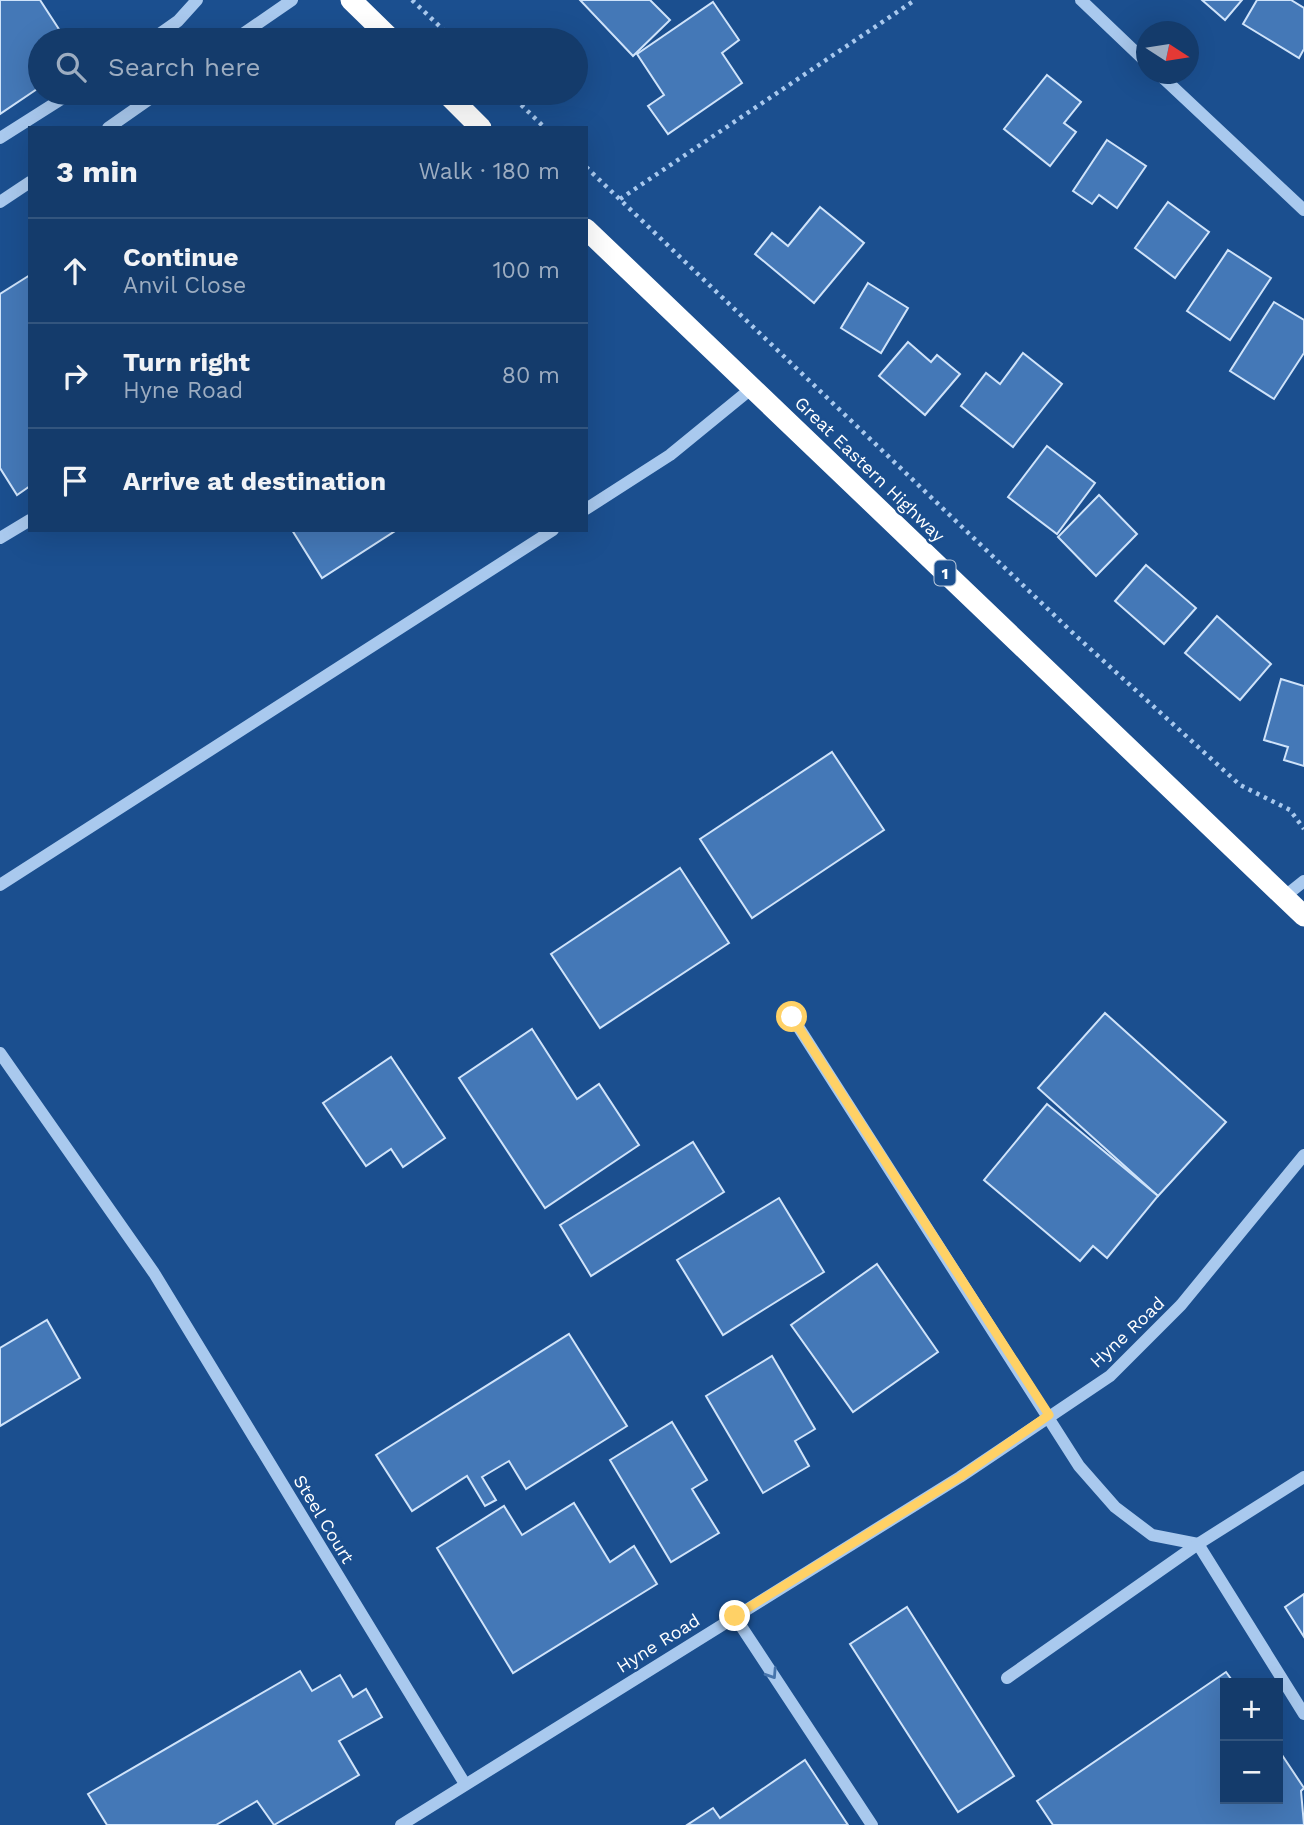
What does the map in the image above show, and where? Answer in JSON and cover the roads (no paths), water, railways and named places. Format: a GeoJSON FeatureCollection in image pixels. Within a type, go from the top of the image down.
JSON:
{"type":"FeatureCollection","features":[{"type":"Feature","properties":{"kind":"highway"},"geometry":{"type":"LineString","coordinates":[[351,0],[380,28]]}},
{"type":"Feature","properties":{"kind":"highway"},"geometry":{"type":"LineString","coordinates":[[458,105],[479,126]]}},
{"type":"Feature","properties":{"kind":"highway","name":"Great Eastern Highway"},"geometry":{"type":"LineString","coordinates":[[588,231],[1304,916]]}},
{"type":"Feature","properties":{"kind":"street"},"geometry":{"type":"LineString","coordinates":[[168,28],[197,0]]}},
{"type":"Feature","properties":{"kind":"street"},"geometry":{"type":"LineString","coordinates":[[251,28],[292,0]]}},
{"type":"Feature","properties":{"kind":"street"},"geometry":{"type":"LineString","coordinates":[[1081,0],[1136,52]]}},
{"type":"Feature","properties":{"kind":"street"},"geometry":{"type":"LineString","coordinates":[[1170,84],[1304,210]]}},
{"type":"Feature","properties":{"kind":"street"},"geometry":{"type":"LineString","coordinates":[[0,138],[52,105]]}},
{"type":"Feature","properties":{"kind":"street"},"geometry":{"type":"LineString","coordinates":[[111,126],[142,105]]}},
{"type":"Feature","properties":{"kind":"street"},"geometry":{"type":"LineString","coordinates":[[0,202],[28,183]]}},
{"type":"Feature","properties":{"kind":"street"},"geometry":{"type":"LineString","coordinates":[[588,508],[670,455],[752,388]]}},
{"type":"Feature","properties":{"kind":"street"},"geometry":{"type":"LineString","coordinates":[[0,538],[28,521]]}},
{"type":"Feature","properties":{"kind":"street"},"geometry":{"type":"LineString","coordinates":[[0,885],[550,532]]}},
{"type":"Feature","properties":{"kind":"street"},"geometry":{"type":"LineString","coordinates":[[1284,897],[1304,881]]}},
{"type":"Feature","properties":{"kind":"street"},"geometry":{"type":"LineString","coordinates":[[792,1017],[1049,1415],[1079,1466],[1115,1507],[1152,1535],[1198,1544],[1304,1714]]}},
{"type":"Feature","properties":{"kind":"street","name":"Steel Court"},"geometry":{"type":"LineString","coordinates":[[0,1053],[154,1273],[465,1784]]}},
{"type":"Feature","properties":{"kind":"street","name":"Hyne Road"},"geometry":{"type":"LineString","coordinates":[[401,1825],[960,1477],[1110,1376],[1181,1306],[1304,1155]]}},
{"type":"Feature","properties":{"kind":"street"},"geometry":{"type":"LineString","coordinates":[[1007,1678],[1198,1544],[1304,1477]]}},
{"type":"Feature","properties":{"kind":"street"},"geometry":{"type":"LineString","coordinates":[[735,1616],[872,1825]]}}]}
